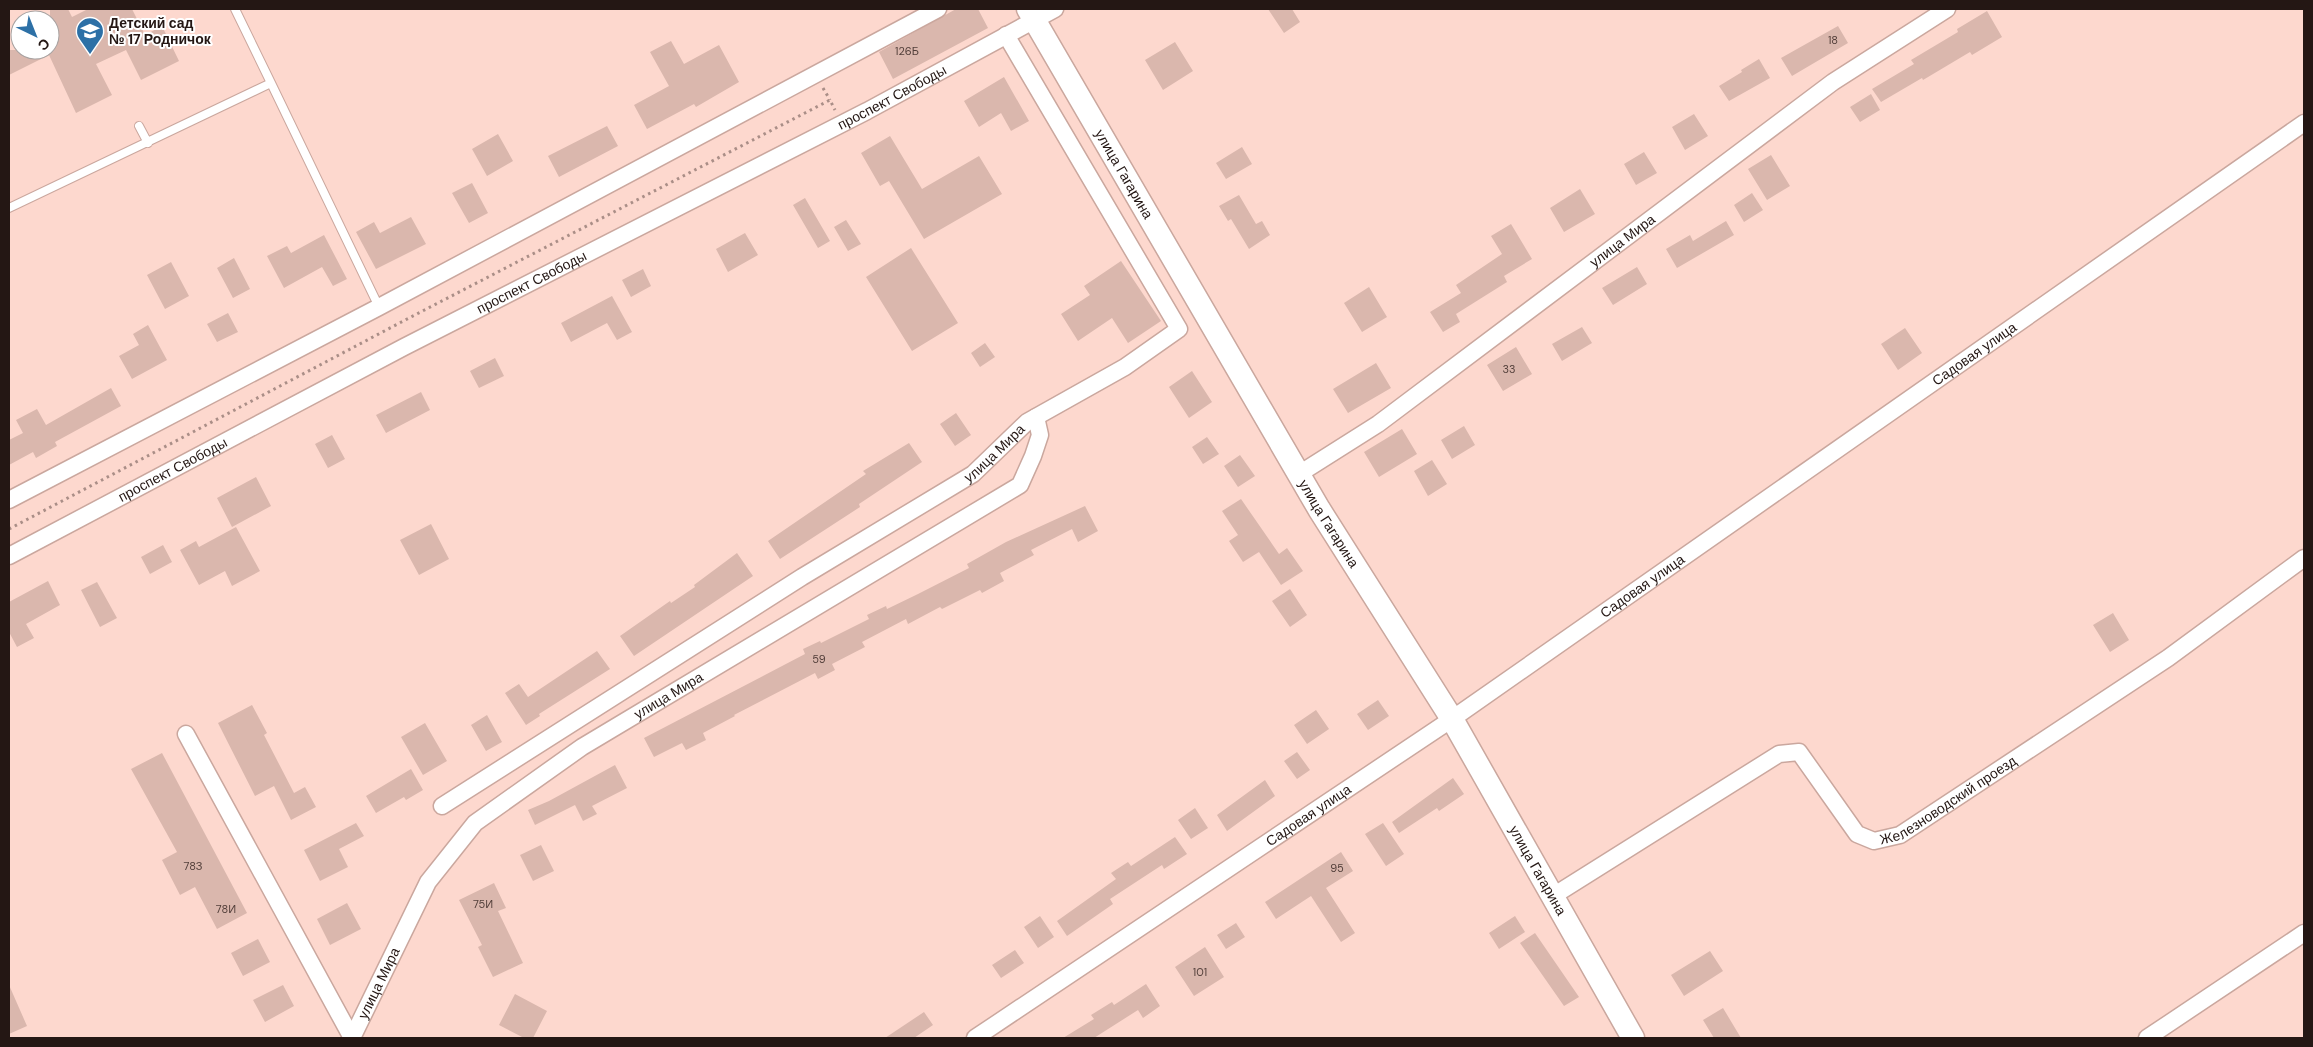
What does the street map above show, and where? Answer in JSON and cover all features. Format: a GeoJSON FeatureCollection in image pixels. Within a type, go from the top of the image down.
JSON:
{"type":"FeatureCollection","features":[{"type":"Feature","properties":{"kind":"main road","name":"улица Гагарина"},"geometry":{"type":"LineString","coordinates":[[1031,14],[1299,474],[1452,719],[1633,1038]]}},
{"type":"Feature","properties":{"kind":"street"},"geometry":{"type":"LineString","coordinates":[[9,500],[379,307],[938,9]]}},
{"type":"Feature","properties":{"kind":"street","name":"проспект Свободы"},"geometry":{"type":"LineString","coordinates":[[9,556],[404,347],[842,124],[1006,35],[1031,14],[1055,9]]}},
{"type":"Feature","properties":{"kind":"street","name":"улица Мира"},"geometry":{"type":"LineString","coordinates":[[1299,474],[1378,424],[1833,82],[1947,9]]}},
{"type":"Feature","properties":{"kind":"street","name":"улица Мира"},"geometry":{"type":"LineString","coordinates":[[442,806],[802,577],[973,474],[1027,422],[1124,367],[1179,329],[1006,35]]}},
{"type":"Feature","properties":{"kind":"street","name":"Садовая улица"},"geometry":{"type":"LineString","coordinates":[[975,1038],[1452,719],[2304,123]]}},
{"type":"Feature","properties":{"kind":"street","name":"улица Мира"},"geometry":{"type":"LineString","coordinates":[[352,1038],[428,882],[475,823],[582,747],[1020,485],[1040,435],[1036,417]]}},
{"type":"Feature","properties":{"kind":"street","name":"Железноводский проезд"},"geometry":{"type":"LineString","coordinates":[[1554,896],[1779,754],[1800,752],[1857,834],[1874,841],[1900,835],[2168,658],[2304,558]]}},
{"type":"Feature","properties":{"kind":"street","name":"улица Мира"},"geometry":{"type":"LineString","coordinates":[[186,734],[352,1038]]}},
{"type":"Feature","properties":{"kind":"street"},"geometry":{"type":"LineString","coordinates":[[2147,1038],[2304,933]]}},
{"type":"Feature","properties":{"kind":"lane"},"geometry":{"type":"LineString","coordinates":[[235,9],[379,307]]}},
{"type":"Feature","properties":{"kind":"lane"},"geometry":{"type":"LineString","coordinates":[[9,208],[271,83]]}},
{"type":"Feature","properties":{"kind":"lane"},"geometry":{"type":"LineString","coordinates":[[139,126],[148,143]]}},
{"type":"Feature","properties":{"kind":"path"},"geometry":{"type":"LineString","coordinates":[[9,529],[409,318],[830,100],[842,124]]}},
{"type":"Feature","properties":{"kind":"building","name":"Детский сад № 17 Родничок"},"geometry":{"type":"Polygon","coordinates":[[[68,9],[72,17],[88,9],[132,9],[145,35],[162,26],[179,61],[141,80],[126,50],[96,64],[112,95],[76,113],[51,60],[60,60],[60,10],[50,10],[68,9]]]}},
{"type":"Feature","properties":{"kind":"building"},"geometry":{"type":"Polygon","coordinates":[[[956,9],[978,9],[988,28],[893,79],[879,52],[956,9]]]}},
{"type":"Feature","properties":{"kind":"building"},"geometry":{"type":"Polygon","coordinates":[[[1268,9],[1292,9],[1300,22],[1284,33],[1268,9]]]}},
{"type":"Feature","properties":{"kind":"building"},"geometry":{"type":"Polygon","coordinates":[[[1987,11],[2002,37],[1972,55],[1970,52],[1881,102],[1872,89],[1914,64],[1911,60],[1958,32],[1957,29],[1987,11]]]}},
{"type":"Feature","properties":{"kind":"building"},"geometry":{"type":"Polygon","coordinates":[[[1838,26],[1848,43],[1792,76],[1781,58],[1838,26]]]}},
{"type":"Feature","properties":{"kind":"building"},"geometry":{"type":"Polygon","coordinates":[[[671,41],[684,64],[719,45],[739,82],[696,107],[694,104],[647,129],[634,105],[669,86],[650,52],[671,41]]]}},
{"type":"Feature","properties":{"kind":"building"},"geometry":{"type":"Polygon","coordinates":[[[1175,42],[1193,71],[1163,90],[1145,60],[1175,42]]]}},
{"type":"Feature","properties":{"kind":"building","name":"Детский сад № 17 Родничок"},"geometry":{"type":"Polygon","coordinates":[[[9,50],[10,60],[39,60],[9,75],[9,50]]]}},
{"type":"Feature","properties":{"kind":"building"},"geometry":{"type":"Polygon","coordinates":[[[1759,59],[1770,78],[1729,101],[1719,86],[1759,59]]]}},
{"type":"Feature","properties":{"kind":"building"},"geometry":{"type":"Polygon","coordinates":[[[1004,77],[1029,121],[1011,131],[1001,113],[979,127],[964,101],[1004,77]]]}},
{"type":"Feature","properties":{"kind":"building"},"geometry":{"type":"Polygon","coordinates":[[[1871,94],[1880,110],[1860,122],[1850,107],[1871,94]]]}},
{"type":"Feature","properties":{"kind":"building"},"geometry":{"type":"Polygon","coordinates":[[[1694,114],[1708,136],[1685,150],[1672,127],[1694,114]]]}},
{"type":"Feature","properties":{"kind":"building"},"geometry":{"type":"Polygon","coordinates":[[[607,126],[618,146],[559,177],[548,156],[607,126]]]}},
{"type":"Feature","properties":{"kind":"building"},"geometry":{"type":"Polygon","coordinates":[[[498,134],[513,161],[487,176],[472,149],[498,134]]]}},
{"type":"Feature","properties":{"kind":"building"},"geometry":{"type":"Polygon","coordinates":[[[890,136],[922,189],[979,156],[1002,194],[924,239],[889,181],[880,186],[861,153],[890,136]]]}},
{"type":"Feature","properties":{"kind":"building"},"geometry":{"type":"Polygon","coordinates":[[[1242,147],[1252,164],[1226,179],[1216,163],[1242,147]]]}},
{"type":"Feature","properties":{"kind":"building"},"geometry":{"type":"Polygon","coordinates":[[[1644,152],[1657,173],[1636,185],[1624,164],[1644,152]]]}},
{"type":"Feature","properties":{"kind":"building"},"geometry":{"type":"Polygon","coordinates":[[[1771,155],[1790,186],[1767,200],[1748,169],[1771,155]]]}},
{"type":"Feature","properties":{"kind":"building"},"geometry":{"type":"Polygon","coordinates":[[[472,183],[488,213],[469,223],[452,193],[472,183]]]}},
{"type":"Feature","properties":{"kind":"building"},"geometry":{"type":"Polygon","coordinates":[[[1580,189],[1595,214],[1564,232],[1550,208],[1580,189]]]}},
{"type":"Feature","properties":{"kind":"building"},"geometry":{"type":"Polygon","coordinates":[[[1752,193],[1763,210],[1744,222],[1734,205],[1752,193]]]}},
{"type":"Feature","properties":{"kind":"building"},"geometry":{"type":"Polygon","coordinates":[[[1239,195],[1256,224],[1262,221],[1270,235],[1249,249],[1231,219],[1228,221],[1219,206],[1239,195]]]}},
{"type":"Feature","properties":{"kind":"building"},"geometry":{"type":"Polygon","coordinates":[[[805,198],[830,241],[818,248],[793,205],[805,198]]]}},
{"type":"Feature","properties":{"kind":"building"},"geometry":{"type":"Polygon","coordinates":[[[411,217],[426,244],[376,269],[356,232],[374,222],[380,233],[411,217]]]}},
{"type":"Feature","properties":{"kind":"building"},"geometry":{"type":"Polygon","coordinates":[[[846,220],[861,244],[848,251],[834,227],[846,220]]]}},
{"type":"Feature","properties":{"kind":"building"},"geometry":{"type":"Polygon","coordinates":[[[1726,221],[1734,235],[1677,268],[1666,249],[1690,235],[1693,241],[1726,221]]]}},
{"type":"Feature","properties":{"kind":"building"},"geometry":{"type":"Polygon","coordinates":[[[1511,224],[1532,259],[1504,276],[1507,282],[1456,314],[1460,322],[1443,332],[1430,312],[1461,293],[1456,285],[1502,254],[1491,236],[1511,224]]]}},
{"type":"Feature","properties":{"kind":"building"},"geometry":{"type":"Polygon","coordinates":[[[745,233],[758,255],[728,272],[716,249],[745,233]]]}},
{"type":"Feature","properties":{"kind":"building"},"geometry":{"type":"Polygon","coordinates":[[[324,235],[347,279],[333,286],[322,267],[284,288],[267,256],[287,246],[291,253],[324,235]]]}},
{"type":"Feature","properties":{"kind":"building"},"geometry":{"type":"Polygon","coordinates":[[[911,248],[958,323],[912,351],[866,277],[911,248]]]}},
{"type":"Feature","properties":{"kind":"building"},"geometry":{"type":"Polygon","coordinates":[[[234,258],[250,289],[233,298],[217,268],[234,258]]]}},
{"type":"Feature","properties":{"kind":"building"},"geometry":{"type":"Polygon","coordinates":[[[1121,261],[1161,321],[1128,343],[1112,318],[1078,341],[1061,314],[1090,295],[1084,286],[1121,261]]]}},
{"type":"Feature","properties":{"kind":"building"},"geometry":{"type":"Polygon","coordinates":[[[171,262],[189,296],[165,309],[147,275],[171,262]]]}},
{"type":"Feature","properties":{"kind":"building"},"geometry":{"type":"Polygon","coordinates":[[[1637,267],[1647,284],[1613,305],[1602,288],[1637,267]]]}},
{"type":"Feature","properties":{"kind":"building"},"geometry":{"type":"Polygon","coordinates":[[[643,269],[651,286],[631,297],[622,280],[643,269]]]}},
{"type":"Feature","properties":{"kind":"building"},"geometry":{"type":"Polygon","coordinates":[[[1369,287],[1387,317],[1362,332],[1344,303],[1369,287]]]}},
{"type":"Feature","properties":{"kind":"building"},"geometry":{"type":"Polygon","coordinates":[[[612,296],[632,332],[617,340],[607,323],[571,342],[561,323],[612,296]]]}},
{"type":"Feature","properties":{"kind":"building"},"geometry":{"type":"Polygon","coordinates":[[[228,313],[238,332],[217,342],[207,324],[228,313]]]}},
{"type":"Feature","properties":{"kind":"building"},"geometry":{"type":"Polygon","coordinates":[[[148,325],[167,360],[132,379],[119,356],[139,345],[133,334],[148,325]]]}},
{"type":"Feature","properties":{"kind":"building"},"geometry":{"type":"Polygon","coordinates":[[[1582,327],[1592,343],[1562,361],[1552,344],[1582,327]]]}},
{"type":"Feature","properties":{"kind":"building"},"geometry":{"type":"Polygon","coordinates":[[[1905,328],[1922,353],[1898,370],[1881,344],[1905,328]]]}},
{"type":"Feature","properties":{"kind":"building"},"geometry":{"type":"Polygon","coordinates":[[[985,343],[995,357],[980,367],[971,353],[985,343]]]}},
{"type":"Feature","properties":{"kind":"building"},"geometry":{"type":"Polygon","coordinates":[[[1516,347],[1532,374],[1503,391],[1487,365],[1516,347]]]}},
{"type":"Feature","properties":{"kind":"building"},"geometry":{"type":"Polygon","coordinates":[[[495,358],[504,376],[479,388],[470,371],[495,358]]]}},
{"type":"Feature","properties":{"kind":"building"},"geometry":{"type":"Polygon","coordinates":[[[1376,363],[1391,388],[1348,413],[1333,389],[1376,363]]]}},
{"type":"Feature","properties":{"kind":"building"},"geometry":{"type":"Polygon","coordinates":[[[1192,371],[1212,402],[1189,418],[1169,387],[1192,371]]]}},
{"type":"Feature","properties":{"kind":"building"},"geometry":{"type":"Polygon","coordinates":[[[111,388],[121,406],[55,442],[57,446],[36,458],[33,452],[9,465],[9,440],[23,433],[16,420],[37,409],[46,425],[111,388]]]}},
{"type":"Feature","properties":{"kind":"building"},"geometry":{"type":"Polygon","coordinates":[[[421,392],[430,410],[386,433],[376,415],[421,392]]]}},
{"type":"Feature","properties":{"kind":"building"},"geometry":{"type":"Polygon","coordinates":[[[956,413],[971,435],[955,446],[940,424],[956,413]]]}},
{"type":"Feature","properties":{"kind":"building"},"geometry":{"type":"Polygon","coordinates":[[[1464,426],[1475,445],[1452,459],[1441,440],[1464,426]]]}},
{"type":"Feature","properties":{"kind":"building"},"geometry":{"type":"Polygon","coordinates":[[[1402,429],[1417,454],[1379,477],[1364,452],[1402,429]]]}},
{"type":"Feature","properties":{"kind":"building"},"geometry":{"type":"Polygon","coordinates":[[[332,435],[345,459],[328,468],[315,444],[332,435]]]}},
{"type":"Feature","properties":{"kind":"building"},"geometry":{"type":"Polygon","coordinates":[[[1207,437],[1219,454],[1203,464],[1192,447],[1207,437]]]}},
{"type":"Feature","properties":{"kind":"building"},"geometry":{"type":"Polygon","coordinates":[[[909,443],[922,462],[859,504],[860,507],[780,559],[768,541],[866,474],[863,471],[909,443]]]}},
{"type":"Feature","properties":{"kind":"building"},"geometry":{"type":"Polygon","coordinates":[[[1240,455],[1255,476],[1238,487],[1224,466],[1240,455]]]}},
{"type":"Feature","properties":{"kind":"building"},"geometry":{"type":"Polygon","coordinates":[[[1432,460],[1447,484],[1428,496],[1414,471],[1432,460]]]}},
{"type":"Feature","properties":{"kind":"building"},"geometry":{"type":"Polygon","coordinates":[[[256,477],[271,506],[232,527],[217,498],[256,477]]]}},
{"type":"Feature","properties":{"kind":"building"},"geometry":{"type":"Polygon","coordinates":[[[1241,499],[1279,554],[1287,548],[1303,571],[1281,585],[1259,552],[1243,562],[1229,541],[1238,535],[1222,511],[1241,499]]]}},
{"type":"Feature","properties":{"kind":"building"},"geometry":{"type":"Polygon","coordinates":[[[1085,506],[1098,531],[1078,542],[1072,529],[1031,550],[1034,555],[1000,573],[1004,581],[982,593],[980,590],[942,609],[940,607],[908,624],[906,619],[862,642],[865,647],[832,664],[835,670],[818,679],[815,673],[734,715],[703,733],[706,740],[686,750],[682,743],[654,757],[644,738],[805,654],[803,649],[820,641],[821,643],[869,619],[867,615],[886,606],[887,609],[918,594],[969,568],[967,564],[1006,542],[1085,506]]]}},
{"type":"Feature","properties":{"kind":"building"},"geometry":{"type":"Polygon","coordinates":[[[431,524],[449,559],[419,575],[400,540],[431,524]]]}},
{"type":"Feature","properties":{"kind":"building"},"geometry":{"type":"Polygon","coordinates":[[[236,527],[260,571],[232,586],[225,571],[199,585],[180,550],[196,541],[199,547],[236,527]]]}},
{"type":"Feature","properties":{"kind":"building"},"geometry":{"type":"Polygon","coordinates":[[[163,545],[172,562],[150,574],[141,557],[163,545]]]}},
{"type":"Feature","properties":{"kind":"building"},"geometry":{"type":"Polygon","coordinates":[[[737,553],[753,576],[634,656],[620,636],[670,601],[671,603],[695,587],[694,585],[737,553]]]}},
{"type":"Feature","properties":{"kind":"building"},"geometry":{"type":"Polygon","coordinates":[[[48,581],[60,605],[26,624],[34,638],[17,647],[9,632],[9,602],[48,581]]]}},
{"type":"Feature","properties":{"kind":"building"},"geometry":{"type":"Polygon","coordinates":[[[97,582],[117,618],[100,627],[81,590],[97,582]]]}},
{"type":"Feature","properties":{"kind":"building"},"geometry":{"type":"Polygon","coordinates":[[[1290,589],[1307,615],[1290,627],[1272,601],[1290,589]]]}},
{"type":"Feature","properties":{"kind":"building"},"geometry":{"type":"Polygon","coordinates":[[[2113,613],[2129,640],[2110,652],[2093,625],[2113,613]]]}},
{"type":"Feature","properties":{"kind":"building"},"geometry":{"type":"Polygon","coordinates":[[[597,651],[610,669],[539,714],[540,716],[526,725],[505,693],[519,684],[528,697],[597,651]]]}},
{"type":"Feature","properties":{"kind":"building"},"geometry":{"type":"Polygon","coordinates":[[[1378,700],[1389,716],[1368,730],[1357,714],[1378,700]]]}},
{"type":"Feature","properties":{"kind":"building"},"geometry":{"type":"Polygon","coordinates":[[[252,705],[267,733],[264,735],[294,793],[305,787],[316,807],[291,820],[274,786],[255,796],[218,723],[252,705]]]}},
{"type":"Feature","properties":{"kind":"building"},"geometry":{"type":"Polygon","coordinates":[[[1316,710],[1329,729],[1307,744],[1294,725],[1316,710]]]}},
{"type":"Feature","properties":{"kind":"building"},"geometry":{"type":"Polygon","coordinates":[[[487,715],[502,742],[486,751],[471,725],[487,715]]]}},
{"type":"Feature","properties":{"kind":"building"},"geometry":{"type":"Polygon","coordinates":[[[425,723],[447,761],[423,775],[401,737],[425,723]]]}},
{"type":"Feature","properties":{"kind":"building"},"geometry":{"type":"Polygon","coordinates":[[[1297,752],[1310,770],[1297,779],[1284,761],[1297,752]]]}},
{"type":"Feature","properties":{"kind":"building"},"geometry":{"type":"Polygon","coordinates":[[[162,753],[247,913],[217,929],[195,887],[180,895],[162,860],[177,852],[131,769],[162,753]]]}},
{"type":"Feature","properties":{"kind":"building"},"geometry":{"type":"Polygon","coordinates":[[[615,765],[627,788],[592,806],[597,814],[583,821],[575,805],[535,825],[528,810],[549,801],[615,765]]]}},
{"type":"Feature","properties":{"kind":"building"},"geometry":{"type":"Polygon","coordinates":[[[411,769],[423,790],[406,800],[404,797],[376,813],[366,796],[411,769]]]}},
{"type":"Feature","properties":{"kind":"building"},"geometry":{"type":"Polygon","coordinates":[[[1453,778],[1464,794],[1439,811],[1437,808],[1399,833],[1392,822],[1453,778]]]}},
{"type":"Feature","properties":{"kind":"building"},"geometry":{"type":"Polygon","coordinates":[[[1265,780],[1275,796],[1227,831],[1217,815],[1265,780]]]}},
{"type":"Feature","properties":{"kind":"building"},"geometry":{"type":"Polygon","coordinates":[[[1195,808],[1208,828],[1191,839],[1178,820],[1195,808]]]}},
{"type":"Feature","properties":{"kind":"building"},"geometry":{"type":"Polygon","coordinates":[[[356,823],[364,836],[339,849],[348,867],[320,881],[304,850],[356,823]]]}},
{"type":"Feature","properties":{"kind":"building"},"geometry":{"type":"Polygon","coordinates":[[[1383,823],[1404,854],[1386,866],[1365,834],[1383,823]]]}},
{"type":"Feature","properties":{"kind":"building"},"geometry":{"type":"Polygon","coordinates":[[[1175,837],[1187,854],[1164,869],[1162,865],[1110,899],[1113,904],[1067,936],[1057,921],[1116,879],[1111,873],[1128,862],[1131,866],[1175,837]]]}},
{"type":"Feature","properties":{"kind":"building"},"geometry":{"type":"Polygon","coordinates":[[[541,845],[554,871],[533,881],[520,855],[541,845]]]}},
{"type":"Feature","properties":{"kind":"building"},"geometry":{"type":"Polygon","coordinates":[[[1341,852],[1353,871],[1326,888],[1355,933],[1341,942],[1311,896],[1276,919],[1265,902],[1341,852]]]}},
{"type":"Feature","properties":{"kind":"building"},"geometry":{"type":"Polygon","coordinates":[[[494,883],[506,908],[498,911],[523,963],[493,977],[478,947],[482,945],[459,900],[494,883]]]}},
{"type":"Feature","properties":{"kind":"building"},"geometry":{"type":"Polygon","coordinates":[[[347,903],[361,929],[330,945],[317,919],[347,903]]]}},
{"type":"Feature","properties":{"kind":"building"},"geometry":{"type":"Polygon","coordinates":[[[1040,916],[1054,937],[1038,948],[1024,927],[1040,916]]]}},
{"type":"Feature","properties":{"kind":"building"},"geometry":{"type":"Polygon","coordinates":[[[1515,916],[1525,932],[1499,949],[1489,933],[1515,916]]]}},
{"type":"Feature","properties":{"kind":"building"},"geometry":{"type":"Polygon","coordinates":[[[1236,923],[1245,937],[1226,949],[1217,935],[1236,923]]]}},
{"type":"Feature","properties":{"kind":"building"},"geometry":{"type":"Polygon","coordinates":[[[1535,933],[1579,997],[1564,1006],[1520,943],[1535,933]]]}},
{"type":"Feature","properties":{"kind":"building"},"geometry":{"type":"Polygon","coordinates":[[[258,939],[270,962],[243,976],[231,953],[258,939]]]}},
{"type":"Feature","properties":{"kind":"building"},"geometry":{"type":"Polygon","coordinates":[[[1205,947],[1224,977],[1194,996],[1175,967],[1205,947]]]}},
{"type":"Feature","properties":{"kind":"building"},"geometry":{"type":"Polygon","coordinates":[[[1015,950],[1024,963],[1001,978],[992,965],[1015,950]]]}},
{"type":"Feature","properties":{"kind":"building"},"geometry":{"type":"Polygon","coordinates":[[[1710,951],[1723,971],[1684,996],[1671,975],[1710,951]]]}},
{"type":"Feature","properties":{"kind":"building"},"geometry":{"type":"Polygon","coordinates":[[[1146,984],[1160,1006],[1143,1018],[1138,1010],[1094,1038],[1063,1038],[1094,1019],[1091,1015],[1112,1002],[1114,1005],[1146,984]]]}},
{"type":"Feature","properties":{"kind":"building"},"geometry":{"type":"Polygon","coordinates":[[[9,985],[27,1026],[9,1034],[9,985]]]}},
{"type":"Feature","properties":{"kind":"building"},"geometry":{"type":"Polygon","coordinates":[[[283,985],[294,1006],[265,1022],[253,1000],[283,985]]]}},
{"type":"Feature","properties":{"kind":"building"},"geometry":{"type":"Polygon","coordinates":[[[515,994],[547,1011],[533,1038],[524,1038],[499,1025],[515,994]]]}},
{"type":"Feature","properties":{"kind":"building"},"geometry":{"type":"Polygon","coordinates":[[[1723,1008],[1741,1038],[1714,1038],[1703,1020],[1723,1008]]]}},
{"type":"Feature","properties":{"kind":"building"},"geometry":{"type":"Polygon","coordinates":[[[924,1012],[933,1025],[914,1038],[885,1038],[924,1012]]]}},
{"type":"Feature","properties":{"kind":"place","name":"Детский сад № 17 Родничок"},"geometry":{"type":"Point","coordinates":[90,55]}}]}
